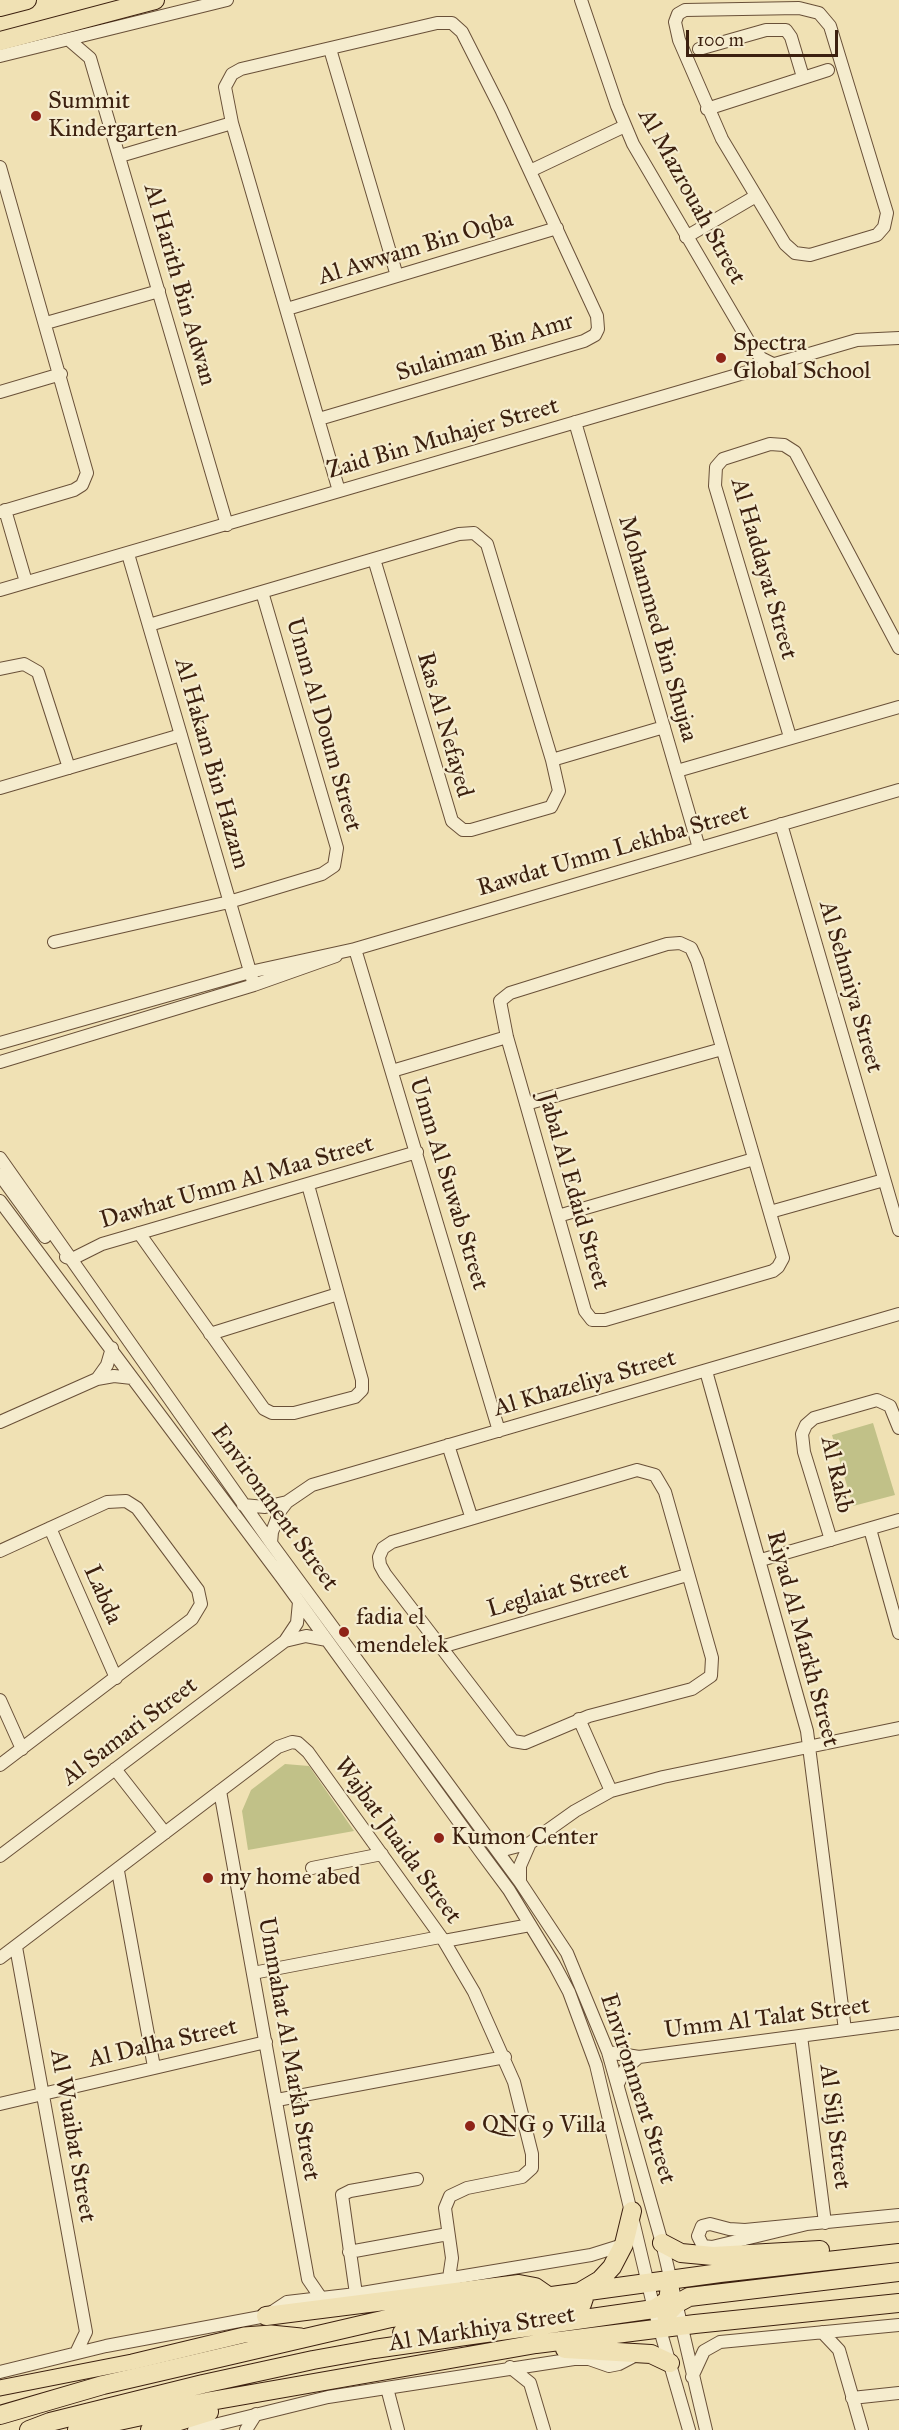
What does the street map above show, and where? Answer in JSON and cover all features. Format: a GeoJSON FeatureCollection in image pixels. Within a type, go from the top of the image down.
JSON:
{"type":"FeatureCollection","features":[{"type":"Feature","properties":{"kind":"highway"},"geometry":{"type":"LineString","coordinates":[[0,7],[27,0]]}},
{"type":"Feature","properties":{"kind":"highway"},"geometry":{"type":"LineString","coordinates":[[0,41],[155,0]]}},
{"type":"Feature","properties":{"kind":"highway"},"geometry":{"type":"LineString","coordinates":[[374,2349],[400,2333],[582,2304],[584,2298],[578,2293],[606,2276],[624,2244],[632,2211]]}},
{"type":"Feature","properties":{"kind":"highway"},"geometry":{"type":"LineString","coordinates":[[662,2243],[675,2251],[690,2255],[713,2256],[842,2249],[855,2258]]}},
{"type":"Feature","properties":{"kind":"highway","name":"Al Markhiya Street"},"geometry":{"type":"LineString","coordinates":[[0,2415],[103,2385],[392,2318],[671,2280],[899,2253]]}},
{"type":"Feature","properties":{"kind":"highway"},"geometry":{"type":"LineString","coordinates":[[660,2328],[676,2304],[689,2297],[899,2272]]}},
{"type":"Feature","properties":{"kind":"highway"},"geometry":{"type":"LineString","coordinates":[[29,2430],[50,2422],[203,2384],[374,2349],[654,2309],[668,2300],[671,2280]]}},
{"type":"Feature","properties":{"kind":"highway"},"geometry":{"type":"LineString","coordinates":[[267,2316],[519,2284],[535,2287],[548,2296]]}},
{"type":"Feature","properties":{"kind":"highway","name":"Al Markhiya Street"},"geometry":{"type":"LineString","coordinates":[[77,2430],[317,2381],[536,2344],[681,2325],[899,2304]]}},
{"type":"Feature","properties":{"kind":"highway"},"geometry":{"type":"LineString","coordinates":[[536,2344],[657,2355],[670,2363]]}},
{"type":"Feature","properties":{"kind":"highway"},"geometry":{"type":"LineString","coordinates":[[150,2430],[213,2411],[297,2392],[317,2381]]}},
{"type":"Feature","properties":{"kind":"main road","name":"Al Markhiya Street"},"geometry":{"type":"LineString","coordinates":[[0,2388],[132,2362],[244,2336],[271,2333],[304,2337]]}},
{"type":"Feature","properties":{"kind":"street"},"geometry":{"type":"LineString","coordinates":[[0,56],[227,0]]}},
{"type":"Feature","properties":{"kind":"street","name":"Al Mazrouah Street"},"geometry":{"type":"LineString","coordinates":[[581,0],[625,126],[686,237],[752,347],[761,358],[775,366]]}},
{"type":"Feature","properties":{"kind":"street"},"geometry":{"type":"LineString","coordinates":[[805,8],[819,13],[826,20],[885,202],[887,218],[878,235],[818,253],[799,255],[785,244],[707,109],[677,35],[675,22],[678,14],[691,9],[761,9],[805,8]]}},
{"type":"Feature","properties":{"kind":"street"},"geometry":{"type":"LineString","coordinates":[[761,9],[766,30]]}},
{"type":"Feature","properties":{"kind":"street","name":"Sulaiman Bin Amr"},"geometry":{"type":"LineString","coordinates":[[319,419],[584,341],[595,335],[599,322],[597,316],[557,228],[458,26],[452,23],[437,23],[232,74],[225,87],[232,123],[339,491]]}},
{"type":"Feature","properties":{"kind":"street"},"geometry":{"type":"LineString","coordinates":[[699,49],[780,28],[790,33],[803,77]]}},
{"type":"Feature","properties":{"kind":"street"},"geometry":{"type":"LineString","coordinates":[[69,40],[90,57],[92,45],[99,31]]}},
{"type":"Feature","properties":{"kind":"street"},"geometry":{"type":"LineString","coordinates":[[330,49],[397,276]]}},
{"type":"Feature","properties":{"kind":"street","name":"Al Harith Bin Adwan"},"geometry":{"type":"LineString","coordinates":[[90,57],[227,525]]}},
{"type":"Feature","properties":{"kind":"street"},"geometry":{"type":"LineString","coordinates":[[707,109],[828,70]]}},
{"type":"Feature","properties":{"kind":"street"},"geometry":{"type":"LineString","coordinates":[[120,156],[232,123]]}},
{"type":"Feature","properties":{"kind":"street"},"geometry":{"type":"LineString","coordinates":[[530,171],[625,126]]}},
{"type":"Feature","properties":{"kind":"street"},"geometry":{"type":"LineString","coordinates":[[0,167],[86,464],[85,480],[74,490],[2,511],[26,582]]}},
{"type":"Feature","properties":{"kind":"street"},"geometry":{"type":"LineString","coordinates":[[686,237],[756,196]]}},
{"type":"Feature","properties":{"kind":"street","name":"Al Awwam Bin Oqba"},"geometry":{"type":"LineString","coordinates":[[287,309],[557,228]]}},
{"type":"Feature","properties":{"kind":"street"},"geometry":{"type":"LineString","coordinates":[[46,323],[159,291]]}},
{"type":"Feature","properties":{"kind":"street","name":"Zaid Bin Muhajer Street"},"geometry":{"type":"LineString","coordinates":[[0,590],[775,366],[857,340],[899,338]]}},
{"type":"Feature","properties":{"kind":"street"},"geometry":{"type":"LineString","coordinates":[[0,392],[61,374]]}},
{"type":"Feature","properties":{"kind":"street","name":"Mohammed Bin Shujaa"},"geometry":{"type":"LineString","coordinates":[[575,422],[699,848]]}},
{"type":"Feature","properties":{"kind":"street","name":"Al Haddayat Street"},"geometry":{"type":"LineString","coordinates":[[790,736],[715,486],[714,473],[723,459],[770,444],[784,445],[795,452],[899,648]]}},
{"type":"Feature","properties":{"kind":"street","name":"Ras Al Nefayed"},"geometry":{"type":"LineString","coordinates":[[149,625],[459,534],[474,533],[482,537],[490,553],[552,760],[559,791],[551,807],[471,830],[463,830],[452,821],[374,559]]}},
{"type":"Feature","properties":{"kind":"street","name":"Al Hakam Bin Hazam"},"geometry":{"type":"LineString","coordinates":[[128,554],[254,985]]}},
{"type":"Feature","properties":{"kind":"street","name":"Umm Al Doum Street"},"geometry":{"type":"LineString","coordinates":[[229,902],[322,874],[334,866],[338,855],[262,592]]}},
{"type":"Feature","properties":{"kind":"street"},"geometry":{"type":"LineString","coordinates":[[0,669],[24,664],[38,672],[69,768]]}},
{"type":"Feature","properties":{"kind":"street"},"geometry":{"type":"LineString","coordinates":[[677,771],[790,736],[899,707]]}},
{"type":"Feature","properties":{"kind":"street"},"geometry":{"type":"LineString","coordinates":[[552,760],[664,726]]}},
{"type":"Feature","properties":{"kind":"street"},"geometry":{"type":"LineString","coordinates":[[0,788],[181,735]]}},
{"type":"Feature","properties":{"kind":"street","name":"Rawdat Umm Lekhba Street"},"geometry":{"type":"LineString","coordinates":[[0,1043],[250,972],[325,953],[339,953],[355,949],[899,790]]}},
{"type":"Feature","properties":{"kind":"street","name":"Al Sehmiya Street"},"geometry":{"type":"LineString","coordinates":[[781,824],[899,1230]]}},
{"type":"Feature","properties":{"kind":"street"},"geometry":{"type":"LineString","coordinates":[[54,942],[229,902]]}},
{"type":"Feature","properties":{"kind":"street","name":"Jabal Al Edaid Street"},"geometry":{"type":"LineString","coordinates":[[680,943],[691,948],[783,1258],[778,1267],[598,1321],[592,1320],[585,1311],[507,1037],[499,1006],[504,996],[668,944],[680,943]]}},
{"type":"Feature","properties":{"kind":"street","name":"Umm Al Suwab Street"},"geometry":{"type":"LineString","coordinates":[[355,949],[500,1431]]}},
{"type":"Feature","properties":{"kind":"street","name":"Rawdat Umm Lekhba Street"},"geometry":{"type":"LineString","coordinates":[[0,1062],[254,985],[328,961],[339,953]]}},
{"type":"Feature","properties":{"kind":"street"},"geometry":{"type":"LineString","coordinates":[[392,1071],[507,1037]]}},
{"type":"Feature","properties":{"kind":"street"},"geometry":{"type":"LineString","coordinates":[[526,1104],[722,1049]]}},
{"type":"Feature","properties":{"kind":"street","name":"Dawhat Umm Al Maa Street"},"geometry":{"type":"LineString","coordinates":[[72,1259],[102,1244],[417,1152]]}},
{"type":"Feature","properties":{"kind":"street","name":"Environment Street"},"geometry":{"type":"LineString","coordinates":[[0,1158],[243,1504],[520,1882],[567,1953],[608,2052],[618,2084],[662,2243],[706,2430]]}},
{"type":"Feature","properties":{"kind":"street"},"geometry":{"type":"LineString","coordinates":[[558,1216],[754,1159]]}},
{"type":"Feature","properties":{"kind":"street"},"geometry":{"type":"LineString","coordinates":[[0,1175],[54,1248],[72,1259]]}},
{"type":"Feature","properties":{"kind":"street"},"geometry":{"type":"LineString","coordinates":[[770,1212],[884,1180]]}},
{"type":"Feature","properties":{"kind":"street"},"geometry":{"type":"LineString","coordinates":[[139,1233],[257,1402],[272,1413],[294,1413],[355,1396],[362,1390],[363,1385],[308,1185]]}},
{"type":"Feature","properties":{"kind":"street","name":"Environment Street"},"geometry":{"type":"LineString","coordinates":[[0,1201],[112,1348],[509,1890],[569,1992],[587,2037],[632,2211],[654,2309],[689,2430]]}},
{"type":"Feature","properties":{"kind":"street"},"geometry":{"type":"LineString","coordinates":[[210,1334],[338,1294]]}},
{"type":"Feature","properties":{"kind":"street","name":"Al Khazeliya Street"},"geometry":{"type":"LineString","coordinates":[[271,1543],[274,1521],[287,1502],[312,1485],[899,1314]]}},
{"type":"Feature","properties":{"kind":"street"},"geometry":{"type":"LineString","coordinates":[[97,1379],[107,1365],[112,1348]]}},
{"type":"Feature","properties":{"kind":"street","name":"Riyad Al Markh Street"},"geometry":{"type":"LineString","coordinates":[[706,1371],[761,1560],[810,1746],[845,2030]]}},
{"type":"Feature","properties":{"kind":"street"},"geometry":{"type":"LineString","coordinates":[[0,1422],[97,1379],[114,1376],[132,1378]]}},
{"type":"Feature","properties":{"kind":"street","name":"Al Rakb"},"geometry":{"type":"LineString","coordinates":[[831,1540],[804,1452],[802,1434],[806,1425],[814,1418],[877,1400],[890,1406],[899,1428]]}},
{"type":"Feature","properties":{"kind":"street"},"geometry":{"type":"LineString","coordinates":[[448,1445],[471,1516]]}},
{"type":"Feature","properties":{"kind":"street"},"geometry":{"type":"LineString","coordinates":[[637,1470],[647,1471],[661,1482],[712,1658],[711,1676],[692,1689],[579,1719],[532,1741],[520,1744],[513,1741],[380,1566],[379,1557],[383,1548],[392,1542],[471,1516],[637,1470]]}},
{"type":"Feature","properties":{"kind":"street"},"geometry":{"type":"LineString","coordinates":[[0,1551],[106,1502],[126,1500],[141,1513],[198,1590],[201,1604],[197,1614],[0,1765]]}},
{"type":"Feature","properties":{"kind":"street","name":"Al Khazeliya Street"},"geometry":{"type":"LineString","coordinates":[[243,1504],[265,1507],[287,1502]]}},
{"type":"Feature","properties":{"kind":"street"},"geometry":{"type":"LineString","coordinates":[[761,1560],[899,1520]]}},
{"type":"Feature","properties":{"kind":"street","name":"Labda"},"geometry":{"type":"LineString","coordinates":[[50,1528],[116,1678]]}},
{"type":"Feature","properties":{"kind":"street"},"geometry":{"type":"LineString","coordinates":[[870,1529],[899,1634]]}},
{"type":"Feature","properties":{"kind":"street","name":"Leglaiat Street"},"geometry":{"type":"LineString","coordinates":[[441,1647],[687,1575]]}},
{"type":"Feature","properties":{"kind":"street","name":"Al Samari Street"},"geometry":{"type":"LineString","coordinates":[[0,1856],[285,1641],[297,1623],[299,1602]]}},
{"type":"Feature","properties":{"kind":"street"},"geometry":{"type":"LineString","coordinates":[[285,1641],[306,1636],[327,1640]]}},
{"type":"Feature","properties":{"kind":"street"},"geometry":{"type":"LineString","coordinates":[[0,1700],[22,1749]]}},
{"type":"Feature","properties":{"kind":"street"},"geometry":{"type":"LineString","coordinates":[[579,1719],[610,1791]]}},
{"type":"Feature","properties":{"kind":"street"},"geometry":{"type":"LineString","coordinates":[[495,1848],[507,1849],[530,1843],[574,1811],[610,1791],[899,1728]]}},
{"type":"Feature","properties":{"kind":"street","name":"Wajbat Juaida Street"},"geometry":{"type":"LineString","coordinates":[[0,1959],[278,1747],[292,1742],[298,1743],[308,1752],[442,1939],[474,1992],[504,2058],[517,2094],[532,2154],[532,2168],[522,2177],[467,2188],[450,2196],[445,2208],[452,2258],[449,2278]]}},
{"type":"Feature","properties":{"kind":"street"},"geometry":{"type":"LineString","coordinates":[[115,1769],[165,1833]]}},
{"type":"Feature","properties":{"kind":"street","name":"Ummahat Al Markh Street"},"geometry":{"type":"LineString","coordinates":[[220,1791],[308,2279],[321,2298]]}},
{"type":"Feature","properties":{"kind":"street"},"geometry":{"type":"LineString","coordinates":[[520,1882],[523,1854],[530,1843]]}},
{"type":"Feature","properties":{"kind":"street"},"geometry":{"type":"LineString","coordinates":[[312,1868],[382,1854]]}},
{"type":"Feature","properties":{"kind":"street"},"geometry":{"type":"LineString","coordinates":[[118,1871],[154,2067]]}},
{"type":"Feature","properties":{"kind":"street"},"geometry":{"type":"LineString","coordinates":[[253,1973],[530,1925]]}},
{"type":"Feature","properties":{"kind":"street","name":"Al Wuaibat Street"},"geometry":{"type":"LineString","coordinates":[[16,1947],[86,2332]]}},
{"type":"Feature","properties":{"kind":"street","name":"Umm Al Talat Street"},"geometry":{"type":"LineString","coordinates":[[608,2052],[639,2057],[899,2023]]}},
{"type":"Feature","properties":{"kind":"street","name":"Al Silj Street"},"geometry":{"type":"LineString","coordinates":[[801,2036],[825,2223]]}},
{"type":"Feature","properties":{"kind":"street","name":"Al Dalha Street"},"geometry":{"type":"LineString","coordinates":[[0,2104],[266,2042]]}},
{"type":"Feature","properties":{"kind":"street","name":"Umm Al Talat Street"},"geometry":{"type":"LineString","coordinates":[[618,2084],[625,2069],[639,2057]]}},
{"type":"Feature","properties":{"kind":"street"},"geometry":{"type":"LineString","coordinates":[[277,2100],[504,2058]]}},
{"type":"Feature","properties":{"kind":"street"},"geometry":{"type":"LineString","coordinates":[[356,2294],[342,2195],[351,2191],[417,2179]]}},
{"type":"Feature","properties":{"kind":"street"},"geometry":{"type":"LineString","coordinates":[[807,2224],[720,2246],[703,2246],[698,2236],[700,2229],[706,2224],[736,2230],[899,2215]]}},
{"type":"Feature","properties":{"kind":"street"},"geometry":{"type":"LineString","coordinates":[[349,2252],[448,2235]]}},
{"type":"Feature","properties":{"kind":"street"},"geometry":{"type":"LineString","coordinates":[[0,2372],[106,2346],[267,2316],[279,2305],[298,2300],[356,2294],[601,2253],[624,2244]]}},
{"type":"Feature","properties":{"kind":"street","name":"Wajbat Juaida Street"},"geometry":{"type":"LineString","coordinates":[[452,2258],[466,2275]]}},
{"type":"Feature","properties":{"kind":"street"},"geometry":{"type":"LineString","coordinates":[[298,2300],[308,2279]]}},
{"type":"Feature","properties":{"kind":"street"},"geometry":{"type":"LineString","coordinates":[[692,2377],[704,2351],[720,2342],[899,2325]]}},
{"type":"Feature","properties":{"kind":"street"},"geometry":{"type":"LineString","coordinates":[[840,2355],[846,2331]]}},
{"type":"Feature","properties":{"kind":"street"},"geometry":{"type":"LineString","coordinates":[[76,2353],[86,2332],[106,2346]]}},
{"type":"Feature","properties":{"kind":"street"},"geometry":{"type":"LineString","coordinates":[[822,2332],[834,2342],[840,2355],[862,2430]]}},
{"type":"Feature","properties":{"kind":"street","name":"Al Markhiya Street"},"geometry":{"type":"LineString","coordinates":[[194,2430],[256,2414],[387,2388],[510,2367],[582,2358],[609,2366],[619,2364],[639,2354]]}},
{"type":"Feature","properties":{"kind":"street"},"geometry":{"type":"LineString","coordinates":[[544,2362],[536,2382],[535,2394],[544,2430]]}},
{"type":"Feature","properties":{"kind":"street"},"geometry":{"type":"LineString","coordinates":[[510,2367],[521,2373],[535,2394]]}},
{"type":"Feature","properties":{"kind":"street"},"geometry":{"type":"LineString","coordinates":[[387,2388],[398,2430]]}},
{"type":"Feature","properties":{"kind":"street"},"geometry":{"type":"LineString","coordinates":[[852,2398],[899,2393]]}},
{"type":"Feature","properties":{"kind":"street"},"geometry":{"type":"LineString","coordinates":[[246,2430],[256,2414]]}},
{"type":"Feature","properties":{"kind":"street"},"geometry":{"type":"LineString","coordinates":[[219,2423],[231,2430]]}},
{"type":"Feature","properties":{"kind":"green space"},"geometry":{"type":"Polygon","coordinates":[[[873,1423],[895,1495],[853,1506],[832,1435],[873,1423]]]}},
{"type":"Feature","properties":{"kind":"green space"},"geometry":{"type":"Polygon","coordinates":[[[285,1764],[309,1766],[354,1831],[248,1850],[242,1811],[251,1790],[285,1764]]]}},
{"type":"Feature","properties":{"kind":"place","name":"Summit Kindergarten"},"geometry":{"type":"Point","coordinates":[36,116]}},
{"type":"Feature","properties":{"kind":"place","name":"Spectra Global School"},"geometry":{"type":"Point","coordinates":[721,358]}},
{"type":"Feature","properties":{"kind":"place","name":"fadia el mendelek"},"geometry":{"type":"Point","coordinates":[344,1632]}},
{"type":"Feature","properties":{"kind":"place","name":"Kumon Center"},"geometry":{"type":"Point","coordinates":[439,1838]}},
{"type":"Feature","properties":{"kind":"place","name":"my home abed"},"geometry":{"type":"Point","coordinates":[208,1878]}},
{"type":"Feature","properties":{"kind":"place","name":"QNG 9 Villa"},"geometry":{"type":"Point","coordinates":[470,2126]}}]}
